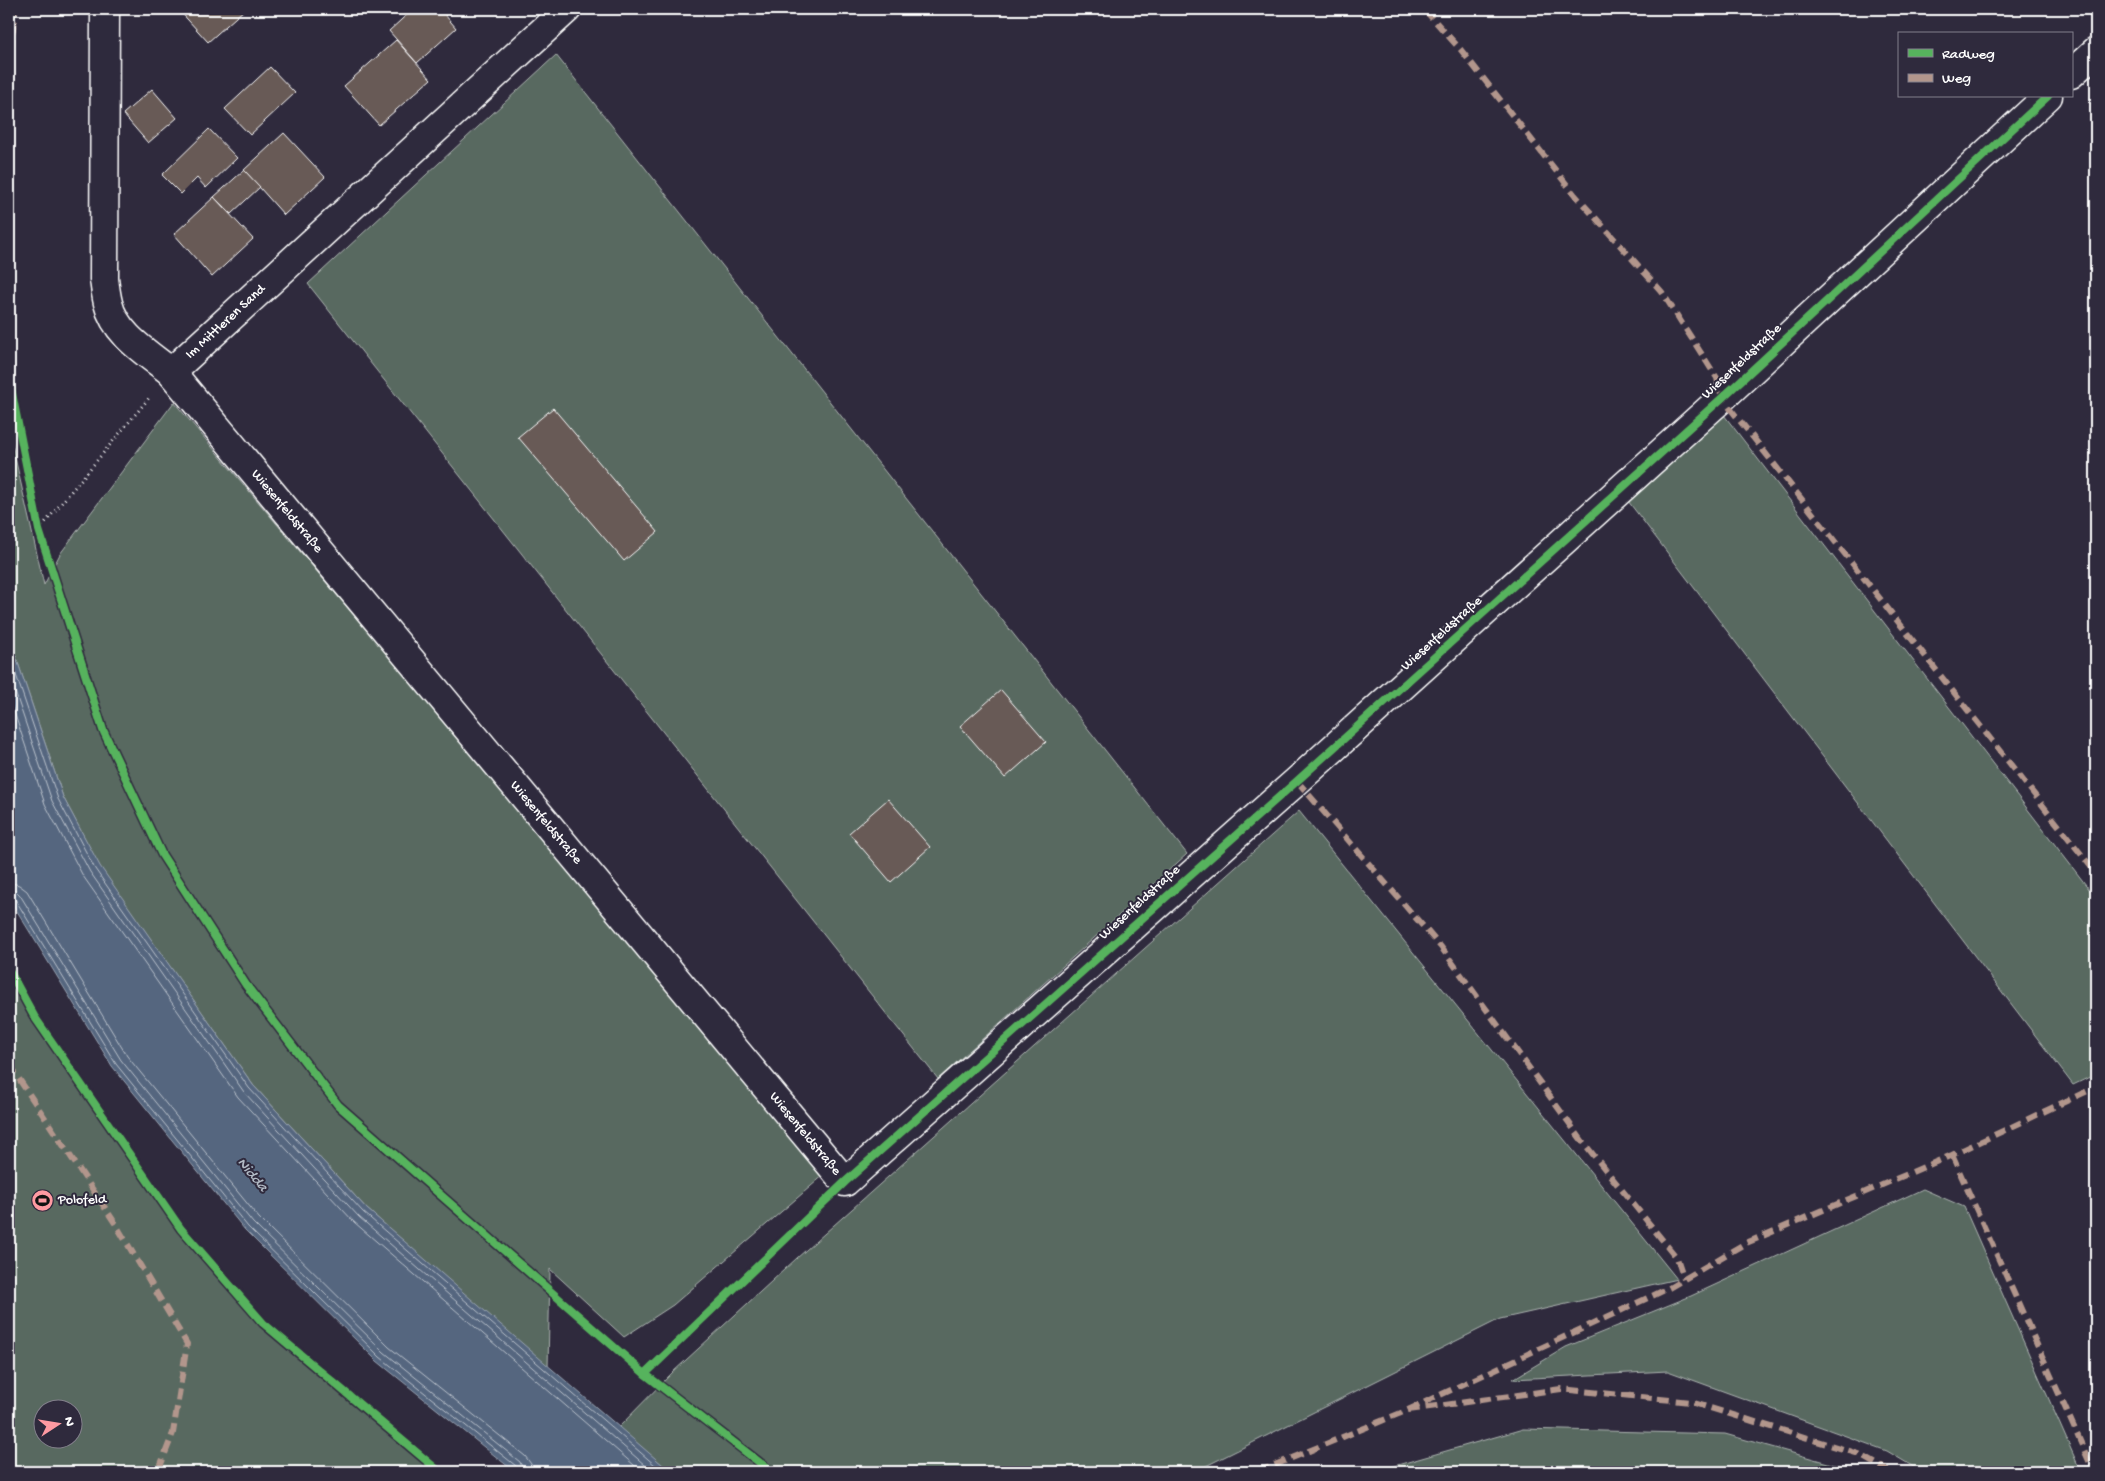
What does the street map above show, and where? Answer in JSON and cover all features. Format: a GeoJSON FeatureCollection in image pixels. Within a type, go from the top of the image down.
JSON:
{"type":"FeatureCollection","features":[{"type":"Feature","properties":{"kind":"street"},"geometry":{"type":"LineString","coordinates":[[105,9],[104,279],[108,304],[118,325],[132,341],[171,372]]}},
{"type":"Feature","properties":{"kind":"street","name":"Im Mittleren Sand"},"geometry":{"type":"LineString","coordinates":[[171,372],[567,9]]}},
{"type":"Feature","properties":{"kind":"street"},"geometry":{"type":"LineString","coordinates":[[2072,73],[2096,51]]}},
{"type":"Feature","properties":{"kind":"street","name":"Wiesenfeldstraße"},"geometry":{"type":"LineString","coordinates":[[171,372],[845,1182],[1297,781],[1722,398],[2046,98]]}},
{"type":"Feature","properties":{"kind":"path"},"geometry":{"type":"LineString","coordinates":[[39,530],[171,372]]}},
{"type":"Feature","properties":{"kind":"green space"},"geometry":{"type":"Polygon","coordinates":[[[556,55],[1187,854],[938,1079],[308,284],[556,55]]]}},
{"type":"Feature","properties":{"kind":"green space"},"geometry":{"type":"Polygon","coordinates":[[[174,402],[825,1174],[673,1305],[624,1337],[550,1269],[548,1368],[367,1209],[253,1085],[100,867],[63,797],[9,636],[9,431],[44,585],[60,554],[174,402]]]}},
{"type":"Feature","properties":{"kind":"green space"},"geometry":{"type":"Polygon","coordinates":[[[1724,415],[2096,898],[2096,1074],[2073,1085],[1628,501],[1724,415]]]}},
{"type":"Feature","properties":{"kind":"green space"},"geometry":{"type":"Polygon","coordinates":[[[1299,811],[1677,1279],[1500,1319],[1194,1472],[671,1472],[618,1428],[673,1372],[797,1258],[1299,811]]]}},
{"type":"Feature","properties":{"kind":"green space"},"geometry":{"type":"Polygon","coordinates":[[[9,970],[34,1016],[181,1229],[263,1323],[440,1472],[9,1472],[9,970]]]}},
{"type":"Feature","properties":{"kind":"green space"},"geometry":{"type":"Polygon","coordinates":[[[1923,1189],[1964,1207],[2081,1472],[1922,1472],[1887,1451],[1668,1371],[1513,1379],[1566,1347],[1691,1296],[1923,1189]]]}},
{"type":"Feature","properties":{"kind":"green space"},"geometry":{"type":"Polygon","coordinates":[[[1523,1429],[1725,1434],[1860,1472],[1373,1472],[1523,1429]]]}},
{"type":"Feature","properties":{"kind":"water","name":"Nidda"},"geometry":{"type":"Polygon","coordinates":[[[9,636],[63,797],[100,866],[253,1085],[367,1209],[671,1472],[515,1472],[377,1361],[245,1230],[112,1066],[9,898],[9,636]]]}},
{"type":"Feature","properties":{"kind":"building"},"geometry":{"type":"Polygon","coordinates":[[[178,9],[245,9],[208,42],[178,9]]]}},
{"type":"Feature","properties":{"kind":"building"},"geometry":{"type":"Polygon","coordinates":[[[413,9],[440,9],[456,28],[417,63],[389,31],[413,9]]]}},
{"type":"Feature","properties":{"kind":"building"},"geometry":{"type":"Polygon","coordinates":[[[396,40],[431,79],[379,125],[344,86],[396,40]]]}},
{"type":"Feature","properties":{"kind":"building"},"geometry":{"type":"Polygon","coordinates":[[[270,67],[295,93],[250,135],[225,109],[270,67]]]}},
{"type":"Feature","properties":{"kind":"building"},"geometry":{"type":"Polygon","coordinates":[[[152,89],[177,118],[148,143],[123,114],[152,89]]]}},
{"type":"Feature","properties":{"kind":"building"},"geometry":{"type":"Polygon","coordinates":[[[209,129],[237,158],[206,188],[197,178],[181,194],[162,175],[209,129]]]}},
{"type":"Feature","properties":{"kind":"building"},"geometry":{"type":"Polygon","coordinates":[[[284,133],[325,177],[284,215],[244,170],[284,133]]]}},
{"type":"Feature","properties":{"kind":"building"},"geometry":{"type":"Polygon","coordinates":[[[244,170],[260,187],[231,214],[214,197],[244,170]]]}},
{"type":"Feature","properties":{"kind":"building"},"geometry":{"type":"Polygon","coordinates":[[[214,197],[253,239],[212,277],[174,234],[214,197]]]}},
{"type":"Feature","properties":{"kind":"building"},"geometry":{"type":"Polygon","coordinates":[[[553,408],[658,532],[624,561],[518,437],[553,408]]]}},
{"type":"Feature","properties":{"kind":"building"},"geometry":{"type":"Polygon","coordinates":[[[1001,690],[1046,742],[1005,778],[960,726],[1001,690]]]}},
{"type":"Feature","properties":{"kind":"building"},"geometry":{"type":"Polygon","coordinates":[[[888,799],[930,847],[891,882],[849,833],[888,799]]]}},
{"type":"Feature","properties":{"kind":"marked path"},"geometry":{"type":"LineString","coordinates":[[9,68],[15,9]]}},
{"type":"Feature","properties":{"kind":"marked path"},"geometry":{"type":"LineString","coordinates":[[1424,9],[1461,50],[1575,195],[1662,292],[1717,378],[1722,398],[2096,873]]}},
{"type":"Feature","properties":{"kind":"marked path"},"geometry":{"type":"LineString","coordinates":[[1297,781],[1441,947],[1583,1142],[1677,1258],[1684,1279]]}},
{"type":"Feature","properties":{"kind":"marked path"},"geometry":{"type":"LineString","coordinates":[[9,1064],[115,1223],[187,1344],[173,1433],[158,1472]]}},
{"type":"Feature","properties":{"kind":"marked path"},"geometry":{"type":"LineString","coordinates":[[1408,1410],[1669,1288],[1744,1244],[1952,1155],[2096,1087]]}},
{"type":"Feature","properties":{"kind":"marked path"},"geometry":{"type":"LineString","coordinates":[[1952,1155],[2094,1472]]}},
{"type":"Feature","properties":{"kind":"marked path"},"geometry":{"type":"LineString","coordinates":[[1258,1472],[1408,1410],[1561,1389],[1691,1402],[1859,1454],[1890,1472]]}},
{"type":"Feature","properties":{"kind":"cycle path"},"geometry":{"type":"LineString","coordinates":[[645,1374],[845,1182],[1297,781],[1722,398],[2046,98]]}},
{"type":"Feature","properties":{"kind":"cycle path"},"geometry":{"type":"LineString","coordinates":[[9,378],[39,530],[103,730],[162,855],[246,985],[338,1105],[645,1374],[772,1472]]}},
{"type":"Feature","properties":{"kind":"cycle path"},"geometry":{"type":"LineString","coordinates":[[9,970],[34,1016],[181,1229],[263,1323],[440,1472]]}},
{"type":"Feature","properties":{"kind":"place","name":"Polofeld"},"geometry":{"type":"Point","coordinates":[42,1200]}}]}
